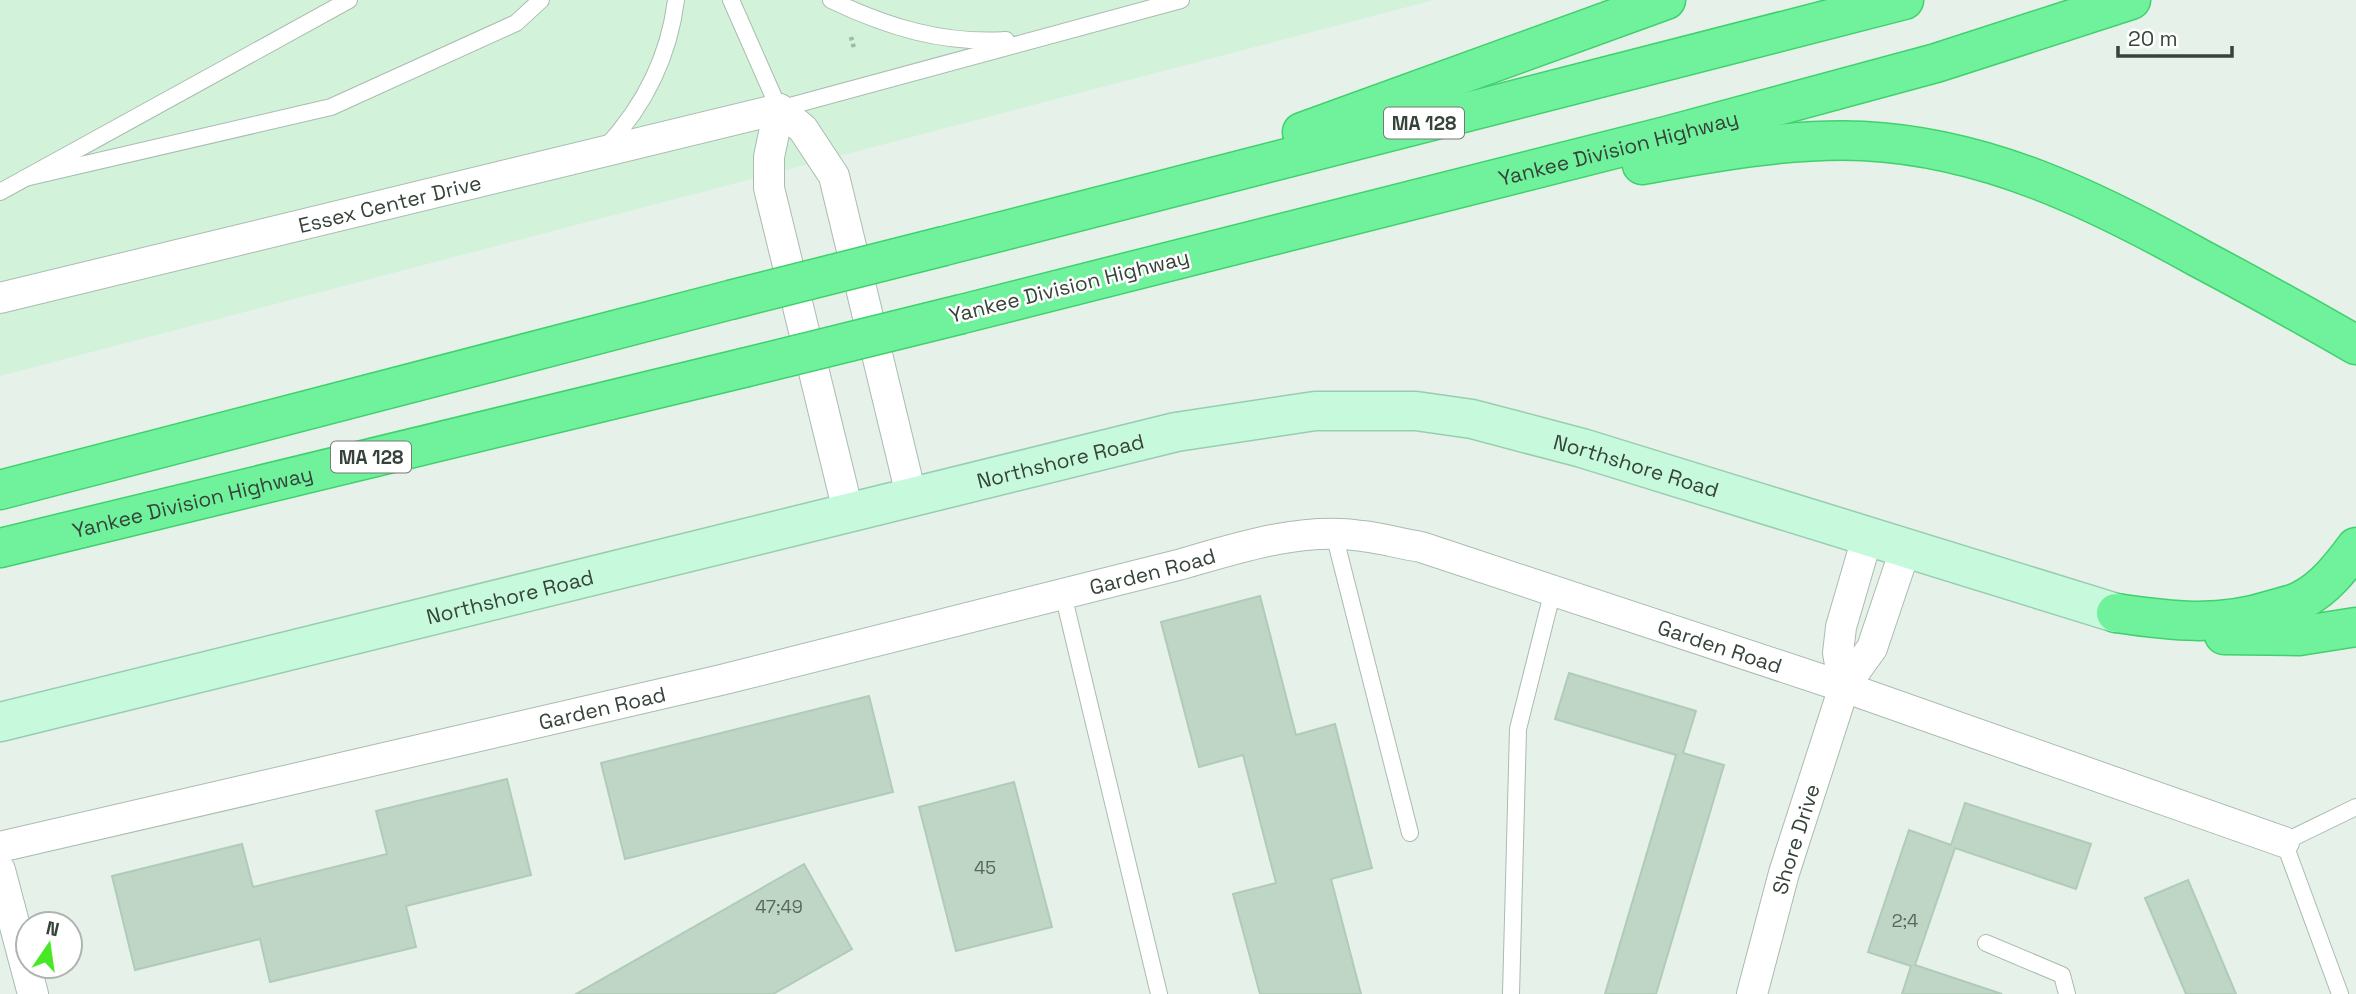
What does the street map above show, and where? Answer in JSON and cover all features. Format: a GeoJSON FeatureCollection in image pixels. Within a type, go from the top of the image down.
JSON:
{"type":"FeatureCollection","features":[{"type":"Feature","properties":{"kind":"highway"},"geometry":{"type":"LineString","coordinates":[[1091,209],[1665,0]]}},
{"type":"Feature","properties":{"kind":"highway","name":"MA 128"},"geometry":{"type":"LineString","coordinates":[[0,490],[1904,0]]}},
{"type":"Feature","properties":{"kind":"highway","name":"Yankee Division Highway"},"geometry":{"type":"LineString","coordinates":[[0,548],[962,314],[1309,224],[1666,136],[1909,70],[2131,0]]}},
{"type":"Feature","properties":{"kind":"highway"},"geometry":{"type":"LineString","coordinates":[[1309,224],[1695,156],[1805,143],[1861,141],[1954,154],[2003,166],[2050,182],[2147,229],[2356,345]]}},
{"type":"Feature","properties":{"kind":"highway"},"geometry":{"type":"LineString","coordinates":[[2302,314],[2356,367]]}},
{"type":"Feature","properties":{"kind":"highway"},"geometry":{"type":"LineString","coordinates":[[2116,613],[2199,624],[2229,621],[2266,612],[2302,600],[2334,576],[2356,547]]}},
{"type":"Feature","properties":{"kind":"highway"},"geometry":{"type":"LineString","coordinates":[[2116,613],[2187,631],[2247,638],[2299,636],[2356,627]]}},
{"type":"Feature","properties":{"kind":"street","name":"Essex Center Drive"},"geometry":{"type":"LineString","coordinates":[[0,298],[779,109]]}},
{"type":"Feature","properties":{"kind":"street"},"geometry":{"type":"LineString","coordinates":[[849,515],[769,188],[769,158],[779,109],[803,129],[834,176],[912,499]]}},
{"type":"Feature","properties":{"kind":"street","name":"Northshore Road"},"geometry":{"type":"LineString","coordinates":[[0,722],[1212,425],[1315,411],[1416,411],[1522,430],[2116,613]]}},
{"type":"Feature","properties":{"kind":"street","name":"Garden Road"},"geometry":{"type":"LineString","coordinates":[[0,848],[721,680],[1243,546],[1334,534],[1421,547],[1844,687],[2284,842]]}},
{"type":"Feature","properties":{"kind":"street","name":"Shore Drive"},"geometry":{"type":"LineString","coordinates":[[1844,687],[1838,653],[1841,627],[1867,538]]}},
{"type":"Feature","properties":{"kind":"street","name":"Shore Drive"},"geometry":{"type":"LineString","coordinates":[[1752,994],[1784,873],[1844,687],[1872,648],[1905,550]]}},
{"type":"Feature","properties":{"kind":"street"},"geometry":{"type":"LineString","coordinates":[[0,870],[33,994]]}},
{"type":"Feature","properties":{"kind":"lane"},"geometry":{"type":"LineString","coordinates":[[0,192],[349,0]]}},
{"type":"Feature","properties":{"kind":"lane"},"geometry":{"type":"LineString","coordinates":[[25,178],[331,107],[516,23],[541,0]]}},
{"type":"Feature","properties":{"kind":"lane"},"geometry":{"type":"LineString","coordinates":[[601,152],[631,120],[656,74],[674,18],[676,0]]}},
{"type":"Feature","properties":{"kind":"lane"},"geometry":{"type":"LineString","coordinates":[[731,0],[779,109],[854,91],[1036,38],[1181,0]]}},
{"type":"Feature","properties":{"kind":"lane"},"geometry":{"type":"LineString","coordinates":[[831,0],[907,32],[970,42],[1036,38]]}},
{"type":"Feature","properties":{"kind":"lane"},"geometry":{"type":"LineString","coordinates":[[1334,534],[1410,833]]}},
{"type":"Feature","properties":{"kind":"lane"},"geometry":{"type":"LineString","coordinates":[[1511,994],[1518,729],[1553,590]]}},
{"type":"Feature","properties":{"kind":"lane"},"geometry":{"type":"LineString","coordinates":[[1063,594],[1159,994]]}},
{"type":"Feature","properties":{"kind":"lane"},"geometry":{"type":"LineString","coordinates":[[2340,994],[2284,842],[2356,807]]}},
{"type":"Feature","properties":{"kind":"lane"},"geometry":{"type":"LineString","coordinates":[[1986,943],[2062,975],[2067,994]]}},
{"type":"Feature","properties":{"kind":"shaded area"},"geometry":{"type":"Polygon","coordinates":[[[0,0],[1434,0],[0,376],[0,0]]]}},
{"type":"Feature","properties":{"kind":"building"},"geometry":{"type":"Polygon","coordinates":[[[1260,596],[1296,735],[1335,724],[1372,868],[1331,879],[1361,994],[1260,994],[1233,894],[1276,883],[1243,755],[1199,767],[1161,622],[1260,596]]]}},
{"type":"Feature","properties":{"kind":"building"},"geometry":{"type":"Polygon","coordinates":[[[1569,673],[1696,711],[1683,753],[1724,765],[1656,994],[1605,994],[1676,755],[1555,719],[1569,673]]]}},
{"type":"Feature","properties":{"kind":"building"},"geometry":{"type":"Polygon","coordinates":[[[869,696],[893,792],[625,859],[601,763],[869,696]]]}},
{"type":"Feature","properties":{"kind":"building"},"geometry":{"type":"Polygon","coordinates":[[[507,779],[531,875],[406,906],[416,947],[270,982],[260,939],[135,970],[112,876],[242,844],[253,887],[387,854],[376,811],[507,779]]]}},
{"type":"Feature","properties":{"kind":"building"},"geometry":{"type":"Polygon","coordinates":[[[1014,782],[1052,927],[956,951],[919,807],[1014,782]]]}},
{"type":"Feature","properties":{"kind":"building"},"geometry":{"type":"Polygon","coordinates":[[[1965,803],[2091,844],[2076,889],[1955,848],[1915,965],[2002,994],[1902,994],[1911,966],[1868,952],[1909,830],[1951,845],[1965,803]]]}},
{"type":"Feature","properties":{"kind":"building"},"geometry":{"type":"Polygon","coordinates":[[[804,864],[852,949],[773,994],[576,994],[804,864]]]}},
{"type":"Feature","properties":{"kind":"building"},"geometry":{"type":"Polygon","coordinates":[[[2188,880],[2236,994],[2186,994],[2145,898],[2188,880]]]}}]}
